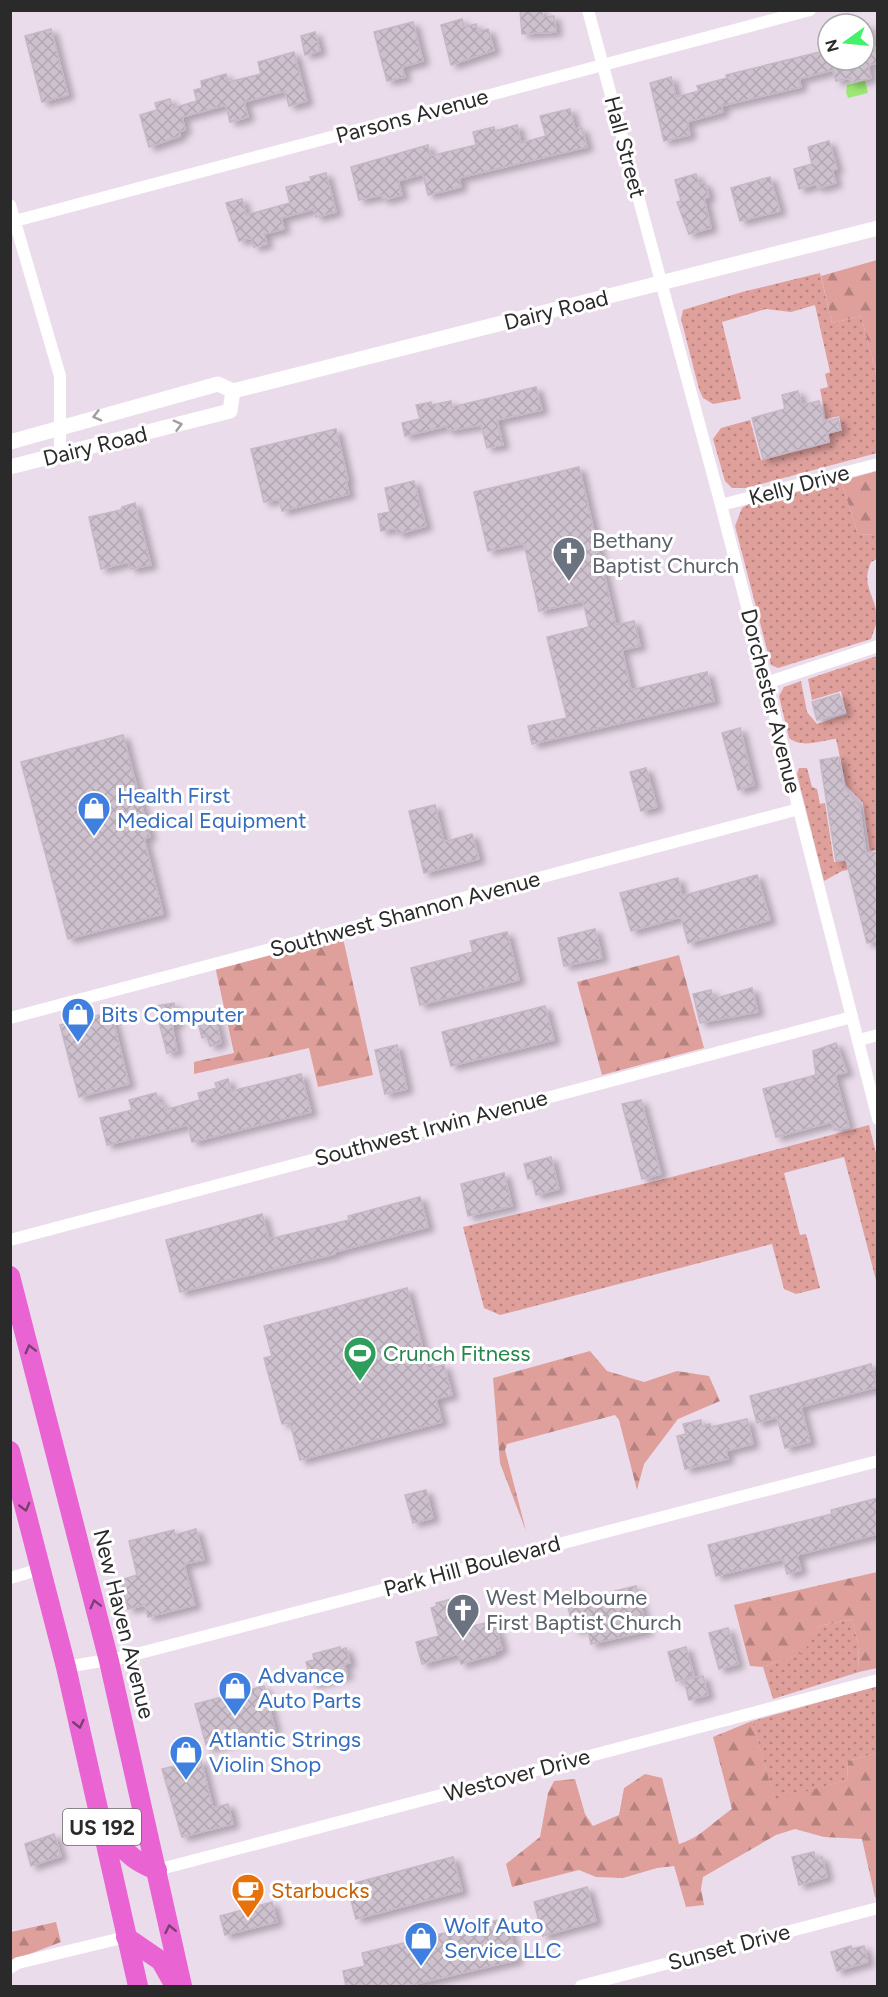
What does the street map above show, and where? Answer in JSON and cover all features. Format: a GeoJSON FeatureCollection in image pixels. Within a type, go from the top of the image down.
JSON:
{"type":"FeatureCollection","features":[{"type":"Feature","properties":{"kind":"main road","name":"New Haven Avenue"},"geometry":{"type":"LineString","coordinates":[[10,1276],[110,1661],[182,1986]]}},
{"type":"Feature","properties":{"kind":"main road","name":"US 192"},"geometry":{"type":"LineString","coordinates":[[10,1451],[66,1667],[138,1986]]}},
{"type":"Feature","properties":{"kind":"main road"},"geometry":{"type":"LineString","coordinates":[[100,1815],[123,1850],[139,1863],[157,1870]]}},
{"type":"Feature","properties":{"kind":"main road"},"geometry":{"type":"LineString","coordinates":[[126,1937],[161,1961],[175,1986]]}},
{"type":"Feature","properties":{"kind":"street","name":"Hall Street"},"geometry":{"type":"LineString","coordinates":[[588,10],[662,284]]}},
{"type":"Feature","properties":{"kind":"street","name":"Parsons Avenue"},"geometry":{"type":"LineString","coordinates":[[15,221],[810,10]]}},
{"type":"Feature","properties":{"kind":"street"},"geometry":{"type":"LineString","coordinates":[[10,205],[60,376],[62,426],[60,455]]}},
{"type":"Feature","properties":{"kind":"street","name":"Dairy Road"},"geometry":{"type":"LineString","coordinates":[[10,442],[218,384],[233,391],[878,228]]}},
{"type":"Feature","properties":{"kind":"street","name":"Dorchester Avenue"},"geometry":{"type":"LineString","coordinates":[[662,284],[878,1119]]}},
{"type":"Feature","properties":{"kind":"street","name":"Dairy Road"},"geometry":{"type":"LineString","coordinates":[[10,467],[230,411],[233,391]]}},
{"type":"Feature","properties":{"kind":"street","name":"Kelly Drive"},"geometry":{"type":"LineString","coordinates":[[721,505],[878,464]]}},
{"type":"Feature","properties":{"kind":"street"},"geometry":{"type":"LineString","coordinates":[[766,683],[878,646]]}},
{"type":"Feature","properties":{"kind":"street","name":"Southwest Shannon Avenue"},"geometry":{"type":"LineString","coordinates":[[10,1018],[799,809]]}},
{"type":"Feature","properties":{"kind":"street","name":"Southwest Irwin Avenue"},"geometry":{"type":"LineString","coordinates":[[10,1240],[852,1017]]}},
{"type":"Feature","properties":{"kind":"street"},"geometry":{"type":"LineString","coordinates":[[859,1040],[878,1035]]}},
{"type":"Feature","properties":{"kind":"street","name":"Park Hill Boulevard"},"geometry":{"type":"LineString","coordinates":[[66,1667],[110,1661],[878,1461]]}},
{"type":"Feature","properties":{"kind":"street"},"geometry":{"type":"LineString","coordinates":[[10,1578],[42,1569]]}},
{"type":"Feature","properties":{"kind":"street","name":"Westover Drive"},"geometry":{"type":"LineString","coordinates":[[157,1870],[878,1680]]}},
{"type":"Feature","properties":{"kind":"street","name":"Sunset Drive"},"geometry":{"type":"LineString","coordinates":[[581,1986],[878,1908]]}},
{"type":"Feature","properties":{"kind":"street"},"geometry":{"type":"LineString","coordinates":[[10,1968],[18,1962],[126,1937]]}},
{"type":"Feature","properties":{"kind":"green space"},"geometry":{"type":"Polygon","coordinates":[[[878,260],[877,376],[861,316],[832,323],[821,276],[878,260]]]}},
{"type":"Feature","properties":{"kind":"green space"},"geometry":{"type":"Polygon","coordinates":[[[820,273],[832,323],[861,316],[877,376],[877,453],[746,488],[732,488],[725,481],[713,439],[721,428],[750,420],[761,460],[830,442],[829,434],[842,430],[839,416],[826,419],[820,389],[828,387],[825,374],[830,372],[815,305],[791,312],[766,309],[722,322],[741,399],[713,404],[703,398],[699,389],[681,319],[683,310],[742,292],[820,273]]]}},
{"type":"Feature","properties":{"kind":"green space"},"geometry":{"type":"Polygon","coordinates":[[[877,471],[877,535],[858,534],[841,481],[877,471]]]}},
{"type":"Feature","properties":{"kind":"green space"},"geometry":{"type":"Polygon","coordinates":[[[841,481],[858,534],[877,535],[877,559],[871,562],[867,578],[877,620],[871,639],[778,668],[771,665],[735,526],[742,508],[749,504],[841,481]]]}},
{"type":"Feature","properties":{"kind":"green space"},"geometry":{"type":"Polygon","coordinates":[[[877,656],[878,850],[870,851],[863,803],[846,785],[836,739],[800,743],[789,738],[779,696],[784,687],[801,681],[807,712],[817,724],[847,714],[841,691],[812,700],[808,679],[877,656]]]}},
{"type":"Feature","properties":{"kind":"green space"},"geometry":{"type":"Polygon","coordinates":[[[799,768],[807,768],[812,787],[817,789],[820,804],[825,803],[834,862],[871,856],[872,864],[842,871],[824,881],[797,774],[799,768]]]}},
{"type":"Feature","properties":{"kind":"green space"},"geometry":{"type":"Polygon","coordinates":[[[343,938],[373,1075],[318,1087],[309,1048],[194,1074],[194,1062],[234,1053],[215,966],[343,938]]]}},
{"type":"Feature","properties":{"kind":"green space"},"geometry":{"type":"Polygon","coordinates":[[[679,955],[704,1048],[602,1075],[577,982],[679,955]]]}},
{"type":"Feature","properties":{"kind":"green space"},"geometry":{"type":"Polygon","coordinates":[[[869,1125],[878,1161],[877,1284],[844,1157],[784,1173],[800,1235],[806,1234],[820,1288],[796,1294],[784,1289],[772,1244],[500,1315],[484,1308],[463,1227],[668,1178],[869,1125]]]}},
{"type":"Feature","properties":{"kind":"green space"},"geometry":{"type":"Polygon","coordinates":[[[590,1351],[607,1371],[644,1382],[677,1371],[709,1376],[720,1401],[678,1419],[644,1464],[637,1490],[619,1420],[615,1415],[507,1444],[505,1450],[526,1531],[500,1463],[493,1378],[590,1351]]]}},
{"type":"Feature","properties":{"kind":"green space"},"geometry":{"type":"Polygon","coordinates":[[[877,1572],[877,1668],[859,1672],[858,1644],[852,1619],[819,1626],[804,1652],[763,1667],[750,1666],[734,1605],[877,1572]]]}},
{"type":"Feature","properties":{"kind":"green space"},"geometry":{"type":"Polygon","coordinates":[[[852,1619],[858,1644],[859,1672],[773,1699],[763,1667],[803,1652],[819,1626],[852,1619]]]}},
{"type":"Feature","properties":{"kind":"green space"},"geometry":{"type":"Polygon","coordinates":[[[877,1686],[877,1753],[848,1761],[847,1780],[775,1801],[752,1721],[877,1686]]]}},
{"type":"Feature","properties":{"kind":"green space"},"geometry":{"type":"Polygon","coordinates":[[[752,1721],[775,1800],[847,1780],[848,1761],[877,1753],[877,1898],[862,1839],[824,1837],[795,1829],[776,1835],[703,1877],[701,1889],[704,1905],[686,1907],[674,1866],[657,1868],[623,1878],[596,1877],[579,1870],[512,1887],[506,1864],[540,1837],[548,1793],[554,1781],[575,1779],[585,1814],[593,1826],[619,1815],[624,1788],[645,1774],[662,1778],[679,1844],[700,1833],[732,1809],[713,1737],[752,1721]]]}},
{"type":"Feature","properties":{"kind":"green space"},"geometry":{"type":"Polygon","coordinates":[[[56,1922],[61,1942],[11,1961],[11,1932],[56,1922]]]}},
{"type":"Feature","properties":{"kind":"shaded area"},"geometry":{"type":"Polygon","coordinates":[[[865,80],[868,93],[848,98],[847,85],[865,80]]]}},
{"type":"Feature","properties":{"kind":"building"},"geometry":{"type":"Polygon","coordinates":[[[520,10],[542,10],[543,17],[554,16],[556,32],[522,34],[520,10]]]}},
{"type":"Feature","properties":{"kind":"building"},"geometry":{"type":"Polygon","coordinates":[[[462,19],[464,27],[476,24],[478,32],[488,29],[494,50],[451,65],[441,25],[462,19]]]}},
{"type":"Feature","properties":{"kind":"building"},"geometry":{"type":"Polygon","coordinates":[[[413,22],[423,61],[402,67],[405,77],[387,81],[374,32],[413,22]]]}},
{"type":"Feature","properties":{"kind":"building"},"geometry":{"type":"Polygon","coordinates":[[[51,29],[68,95],[42,102],[25,36],[51,29]]]}},
{"type":"Feature","properties":{"kind":"building"},"geometry":{"type":"Polygon","coordinates":[[[315,32],[320,51],[305,55],[301,36],[315,32]]]}},
{"type":"Feature","properties":{"kind":"building"},"geometry":{"type":"Polygon","coordinates":[[[294,52],[307,101],[289,106],[285,91],[244,102],[248,117],[230,122],[226,105],[182,117],[185,130],[179,132],[180,136],[149,147],[140,115],[157,110],[155,103],[170,99],[173,108],[197,101],[194,90],[202,88],[201,81],[226,74],[228,82],[261,74],[258,62],[294,52]]]}},
{"type":"Feature","properties":{"kind":"building"},"geometry":{"type":"Polygon","coordinates":[[[816,53],[816,72],[825,72],[799,79],[801,87],[721,106],[723,112],[687,122],[690,135],[664,141],[650,83],[671,77],[676,97],[699,91],[697,86],[727,78],[726,75],[816,53]]]}},
{"type":"Feature","properties":{"kind":"building"},"geometry":{"type":"Polygon","coordinates":[[[834,72],[870,72],[871,78],[851,83],[850,78],[836,81],[834,72]]]}},
{"type":"Feature","properties":{"kind":"building"},"geometry":{"type":"Polygon","coordinates":[[[570,109],[575,129],[582,128],[587,147],[459,178],[461,187],[428,195],[423,174],[398,181],[402,195],[383,200],[382,195],[359,200],[351,167],[428,145],[430,156],[476,145],[473,132],[494,127],[495,131],[517,125],[521,143],[546,136],[540,116],[570,109]]]}},
{"type":"Feature","properties":{"kind":"building"},"geometry":{"type":"Polygon","coordinates":[[[829,141],[837,169],[832,170],[836,183],[818,188],[816,184],[799,189],[794,169],[812,164],[808,147],[829,141]]]}},
{"type":"Feature","properties":{"kind":"building"},"geometry":{"type":"Polygon","coordinates":[[[326,173],[336,212],[316,217],[314,209],[281,218],[284,229],[264,234],[267,244],[254,247],[251,238],[239,241],[226,203],[242,199],[246,215],[290,203],[286,187],[311,181],[310,177],[326,173]]]}},
{"type":"Feature","properties":{"kind":"building"},"geometry":{"type":"Polygon","coordinates":[[[696,174],[699,184],[705,183],[709,197],[704,198],[711,228],[689,234],[677,202],[681,201],[675,180],[696,174]]]}},
{"type":"Feature","properties":{"kind":"building"},"geometry":{"type":"Polygon","coordinates":[[[770,177],[780,211],[740,221],[731,188],[770,177]]]}},
{"type":"Feature","properties":{"kind":"building"},"geometry":{"type":"Polygon","coordinates":[[[536,387],[542,410],[497,420],[503,445],[487,448],[481,425],[448,431],[447,426],[405,436],[402,423],[420,419],[416,405],[431,402],[432,405],[451,401],[452,407],[536,387]]]}},
{"type":"Feature","properties":{"kind":"building"},"geometry":{"type":"Polygon","coordinates":[[[798,391],[802,405],[819,401],[824,422],[838,418],[841,430],[827,433],[829,442],[763,459],[752,418],[785,409],[782,395],[798,391]]]}},
{"type":"Feature","properties":{"kind":"building"},"geometry":{"type":"Polygon","coordinates":[[[336,429],[349,494],[282,511],[279,499],[264,502],[251,449],[336,429]]]}},
{"type":"Feature","properties":{"kind":"building","name":"Bethany Baptist Church"},"geometry":{"type":"Polygon","coordinates":[[[579,467],[616,625],[634,621],[640,646],[622,650],[631,690],[707,672],[714,701],[532,744],[528,726],[567,718],[547,637],[589,627],[583,601],[539,611],[524,543],[488,551],[474,492],[579,467]]]}},
{"type":"Feature","properties":{"kind":"building"},"geometry":{"type":"Polygon","coordinates":[[[414,481],[426,526],[398,534],[396,528],[381,531],[378,514],[390,512],[385,488],[414,481]]]}},
{"type":"Feature","properties":{"kind":"building"},"geometry":{"type":"Polygon","coordinates":[[[135,503],[151,565],[131,569],[128,562],[101,569],[89,517],[121,510],[122,507],[135,503]]]}},
{"type":"Feature","properties":{"kind":"building"},"geometry":{"type":"Polygon","coordinates":[[[839,694],[845,712],[817,720],[812,702],[839,694]]]}},
{"type":"Feature","properties":{"kind":"building"},"geometry":{"type":"Polygon","coordinates":[[[740,728],[754,785],[738,790],[722,733],[740,728]]]}},
{"type":"Feature","properties":{"kind":"building","name":"Health First Medical Equipment"},"geometry":{"type":"Polygon","coordinates":[[[123,735],[150,837],[144,838],[163,914],[68,939],[21,762],[123,735]]]}},
{"type":"Feature","properties":{"kind":"building"},"geometry":{"type":"Polygon","coordinates":[[[839,757],[844,787],[859,805],[866,854],[878,852],[878,941],[867,943],[846,860],[836,861],[820,760],[839,757]]]}},
{"type":"Feature","properties":{"kind":"building"},"geometry":{"type":"Polygon","coordinates":[[[646,768],[657,807],[641,811],[630,772],[646,768]]]}},
{"type":"Feature","properties":{"kind":"building"},"geometry":{"type":"Polygon","coordinates":[[[435,805],[444,842],[472,834],[479,859],[424,873],[409,811],[435,805]]]}},
{"type":"Feature","properties":{"kind":"building"},"geometry":{"type":"Polygon","coordinates":[[[757,875],[770,920],[688,943],[681,917],[631,931],[620,893],[678,878],[682,896],[757,875]]]}},
{"type":"Feature","properties":{"kind":"building"},"geometry":{"type":"Polygon","coordinates":[[[595,929],[602,958],[564,966],[558,938],[595,929]]]}},
{"type":"Feature","properties":{"kind":"building"},"geometry":{"type":"Polygon","coordinates":[[[507,932],[519,980],[420,1005],[411,968],[473,952],[470,941],[507,932]]]}},
{"type":"Feature","properties":{"kind":"building"},"geometry":{"type":"Polygon","coordinates":[[[752,988],[758,1012],[700,1023],[693,994],[711,990],[713,999],[752,988]]]}},
{"type":"Feature","properties":{"kind":"building"},"geometry":{"type":"Polygon","coordinates":[[[174,1003],[178,1023],[172,1025],[177,1051],[167,1053],[155,1006],[174,1003]]]}},
{"type":"Feature","properties":{"kind":"building"},"geometry":{"type":"Polygon","coordinates":[[[545,1006],[554,1040],[451,1066],[442,1032],[545,1006]]]}},
{"type":"Feature","properties":{"kind":"building"},"geometry":{"type":"Polygon","coordinates":[[[111,1012],[129,1084],[79,1097],[60,1025],[111,1012]]]}},
{"type":"Feature","properties":{"kind":"building"},"geometry":{"type":"Polygon","coordinates":[[[214,1012],[221,1043],[210,1046],[207,1036],[202,1038],[199,1026],[205,1025],[202,1015],[214,1012]]]}},
{"type":"Feature","properties":{"kind":"building"},"geometry":{"type":"Polygon","coordinates":[[[836,1043],[847,1072],[835,1075],[849,1127],[834,1130],[832,1122],[776,1137],[763,1089],[816,1075],[813,1051],[836,1043]]]}},
{"type":"Feature","properties":{"kind":"building"},"geometry":{"type":"Polygon","coordinates":[[[397,1045],[407,1089],[385,1094],[375,1050],[397,1045]]]}},
{"type":"Feature","properties":{"kind":"building"},"geometry":{"type":"Polygon","coordinates":[[[301,1074],[311,1112],[192,1142],[188,1125],[107,1145],[100,1118],[132,1110],[129,1100],[156,1093],[159,1104],[163,1103],[165,1110],[200,1100],[198,1093],[217,1088],[215,1083],[228,1079],[231,1091],[301,1074]]]}},
{"type":"Feature","properties":{"kind":"building"},"geometry":{"type":"Polygon","coordinates":[[[641,1100],[661,1174],[642,1179],[622,1104],[641,1100]]]}},
{"type":"Feature","properties":{"kind":"building"},"geometry":{"type":"Polygon","coordinates":[[[551,1157],[559,1189],[536,1195],[532,1178],[528,1179],[524,1164],[551,1157]]]}},
{"type":"Feature","properties":{"kind":"building"},"geometry":{"type":"Polygon","coordinates":[[[504,1173],[512,1206],[468,1216],[461,1184],[504,1173]]]}},
{"type":"Feature","properties":{"kind":"building"},"geometry":{"type":"Polygon","coordinates":[[[420,1197],[428,1227],[335,1252],[335,1254],[180,1292],[166,1240],[262,1214],[269,1239],[349,1220],[348,1216],[420,1197]]]}},
{"type":"Feature","properties":{"kind":"building","name":"Crunch Fitness"},"geometry":{"type":"Polygon","coordinates":[[[407,1288],[428,1369],[444,1365],[452,1395],[436,1399],[442,1422],[300,1460],[290,1423],[282,1424],[264,1358],[272,1356],[264,1326],[407,1288]]]}},
{"type":"Feature","properties":{"kind":"building"},"geometry":{"type":"Polygon","coordinates":[[[871,1364],[877,1387],[801,1407],[810,1442],[785,1448],[777,1417],[757,1423],[750,1396],[871,1364]]]}},
{"type":"Feature","properties":{"kind":"building"},"geometry":{"type":"Polygon","coordinates":[[[747,1419],[753,1444],[726,1451],[728,1459],[685,1469],[677,1436],[686,1434],[683,1424],[701,1420],[702,1426],[710,1424],[711,1427],[747,1419]]]}},
{"type":"Feature","properties":{"kind":"building"},"geometry":{"type":"Polygon","coordinates":[[[426,1490],[433,1518],[413,1523],[405,1495],[426,1490]]]}},
{"type":"Feature","properties":{"kind":"building"},"geometry":{"type":"Polygon","coordinates":[[[878,1498],[878,1534],[797,1555],[801,1570],[787,1574],[783,1559],[716,1576],[708,1545],[832,1514],[831,1510],[878,1498]]]}},
{"type":"Feature","properties":{"kind":"building"},"geometry":{"type":"Polygon","coordinates":[[[196,1529],[204,1560],[184,1564],[195,1605],[148,1617],[145,1605],[128,1609],[121,1580],[137,1575],[129,1541],[174,1530],[175,1535],[196,1529]]]}},
{"type":"Feature","properties":{"kind":"building"},"geometry":{"type":"Polygon","coordinates":[[[636,1586],[647,1631],[591,1644],[587,1627],[574,1630],[567,1603],[636,1586]]]}},
{"type":"Feature","properties":{"kind":"building","name":"West Melbourne First Baptist Church"},"geometry":{"type":"Polygon","coordinates":[[[456,1598],[465,1628],[485,1623],[487,1630],[496,1627],[502,1649],[494,1652],[495,1654],[461,1664],[458,1654],[422,1664],[416,1642],[439,1636],[431,1608],[437,1606],[436,1603],[456,1598]]]}},
{"type":"Feature","properties":{"kind":"building"},"geometry":{"type":"Polygon","coordinates":[[[728,1628],[738,1664],[719,1669],[709,1633],[728,1628]]]}},
{"type":"Feature","properties":{"kind":"building"},"geometry":{"type":"Polygon","coordinates":[[[340,1647],[340,1650],[346,1648],[350,1663],[344,1664],[347,1675],[312,1684],[306,1662],[314,1660],[313,1654],[340,1647]]]}},
{"type":"Feature","properties":{"kind":"building"},"geometry":{"type":"Polygon","coordinates":[[[686,1647],[694,1676],[676,1681],[668,1652],[686,1647]]]}},
{"type":"Feature","properties":{"kind":"building"},"geometry":{"type":"Polygon","coordinates":[[[703,1676],[708,1695],[689,1700],[684,1680],[703,1676]]]}},
{"type":"Feature","properties":{"kind":"building","name":"Advance Auto Parts"},"geometry":{"type":"Polygon","coordinates":[[[264,1686],[275,1730],[207,1748],[195,1704],[264,1686]]]}},
{"type":"Feature","properties":{"kind":"building"},"geometry":{"type":"Polygon","coordinates":[[[201,1760],[213,1808],[228,1804],[233,1824],[182,1837],[162,1769],[201,1760]]]}},
{"type":"Feature","properties":{"kind":"building"},"geometry":{"type":"Polygon","coordinates":[[[54,1834],[61,1856],[31,1866],[25,1844],[54,1834]]]}},
{"type":"Feature","properties":{"kind":"building"},"geometry":{"type":"Polygon","coordinates":[[[814,1852],[815,1859],[822,1857],[827,1877],[799,1885],[792,1857],[814,1852]]]}},
{"type":"Feature","properties":{"kind":"building"},"geometry":{"type":"Polygon","coordinates":[[[453,1857],[462,1891],[356,1919],[347,1885],[453,1857]]]}},
{"type":"Feature","properties":{"kind":"building"},"geometry":{"type":"Polygon","coordinates":[[[587,1887],[596,1921],[543,1936],[534,1902],[587,1887]]]}},
{"type":"Feature","properties":{"kind":"building","name":"Starbucks"},"geometry":{"type":"Polygon","coordinates":[[[272,1902],[277,1922],[225,1935],[220,1916],[272,1902]]]}},
{"type":"Feature","properties":{"kind":"building"},"geometry":{"type":"Polygon","coordinates":[[[498,1920],[509,1928],[517,1960],[407,1986],[346,1986],[343,1971],[365,1966],[362,1953],[498,1920]]]}},
{"type":"Feature","properties":{"kind":"building"},"geometry":{"type":"Polygon","coordinates":[[[851,1946],[852,1949],[864,1946],[868,1962],[837,1971],[831,1952],[851,1946]]]}},
{"type":"Feature","properties":{"kind":"place","name":"Bethany Baptist Church"},"geometry":{"type":"Point","coordinates":[569,582]}},
{"type":"Feature","properties":{"kind":"place","name":"Health First Medical Equipment"},"geometry":{"type":"Point","coordinates":[94,837]}},
{"type":"Feature","properties":{"kind":"place","name":"Bits Computer"},"geometry":{"type":"Point","coordinates":[78,1043]}},
{"type":"Feature","properties":{"kind":"place","name":"Crunch Fitness"},"geometry":{"type":"Point","coordinates":[360,1382]}},
{"type":"Feature","properties":{"kind":"place","name":"West Melbourne First Baptist Church"},"geometry":{"type":"Point","coordinates":[463,1639]}},
{"type":"Feature","properties":{"kind":"place","name":"Advance Auto Parts"},"geometry":{"type":"Point","coordinates":[235,1717]}},
{"type":"Feature","properties":{"kind":"place","name":"Atlantic Strings Violin Shop"},"geometry":{"type":"Point","coordinates":[186,1781]}},
{"type":"Feature","properties":{"kind":"place","name":"Starbucks"},"geometry":{"type":"Point","coordinates":[248,1919]}},
{"type":"Feature","properties":{"kind":"place","name":"Wolf Auto Service LLC"},"geometry":{"type":"Point","coordinates":[421,1967]}}]}
